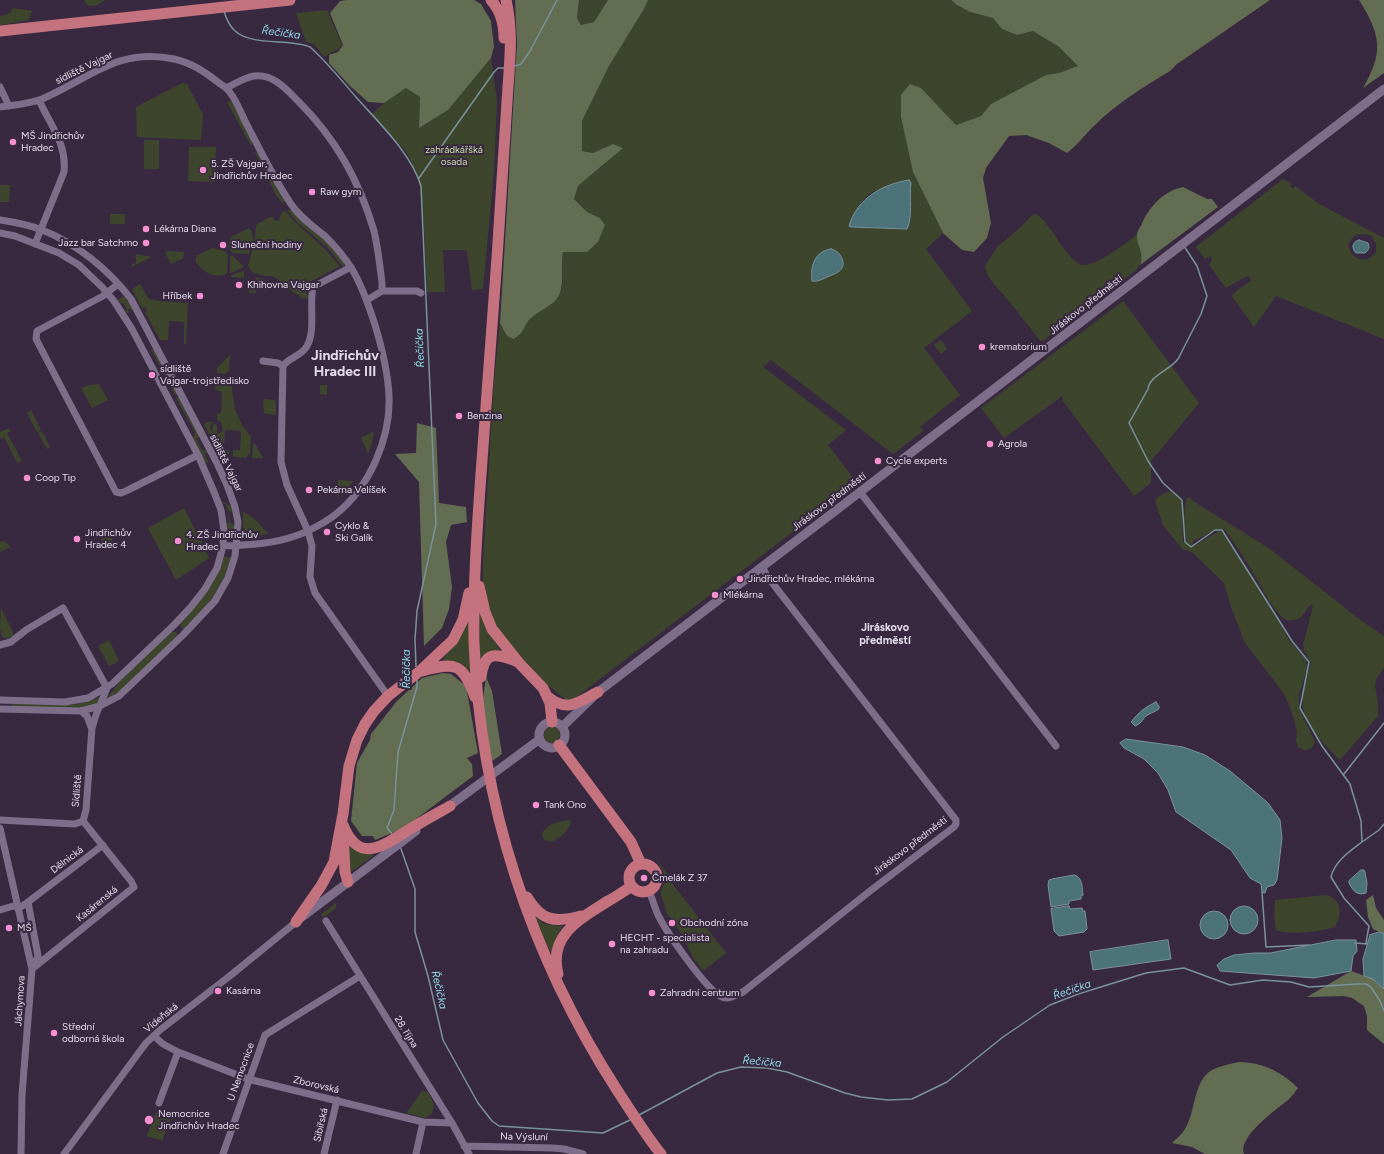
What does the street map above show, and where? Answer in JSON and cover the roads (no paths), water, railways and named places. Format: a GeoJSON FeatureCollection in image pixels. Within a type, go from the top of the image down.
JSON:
{"type":"FeatureCollection","features":[{"type":"Feature","properties":{"kind":"main road"},"geometry":{"type":"LineString","coordinates":[[0,31],[290,0]]}},
{"type":"Feature","properties":{"kind":"main road"},"geometry":{"type":"LineString","coordinates":[[490,0],[501,15],[504,29],[505,53],[510,63]]}},
{"type":"Feature","properties":{"kind":"main road"},"geometry":{"type":"LineString","coordinates":[[506,0],[511,27],[510,63],[476,565],[474,644],[486,761],[496,814],[516,879],[547,960],[564,998],[599,1062],[638,1123],[661,1154]]}},
{"type":"Feature","properties":{"kind":"main road","name":"Jiráskovo předměstí"},"geometry":{"type":"LineString","coordinates":[[557,725],[1384,89]]}},
{"type":"Feature","properties":{"kind":"main road"},"geometry":{"type":"LineString","coordinates":[[476,565],[485,612],[489,623],[496,636],[519,663],[544,688],[557,725],[564,734],[562,742],[559,745],[552,748],[544,745],[540,739],[541,729],[546,724],[557,725]]}},
{"type":"Feature","properties":{"kind":"main road"},"geometry":{"type":"LineString","coordinates":[[296,922],[321,886],[334,862],[343,819],[347,774],[354,749],[365,724],[377,707],[388,696],[420,671],[448,645],[457,633],[465,612],[476,565]]}},
{"type":"Feature","properties":{"kind":"main road"},"geometry":{"type":"LineString","coordinates":[[479,694],[482,669],[489,658],[500,655],[519,663]]}},
{"type":"Feature","properties":{"kind":"main road"},"geometry":{"type":"LineString","coordinates":[[420,671],[443,665],[458,668],[471,685],[480,710]]}},
{"type":"Feature","properties":{"kind":"main road"},"geometry":{"type":"LineString","coordinates":[[548,697],[554,702],[566,706],[576,703],[598,692]]}},
{"type":"Feature","properties":{"kind":"main road"},"geometry":{"type":"LineString","coordinates":[[296,922],[540,739]]}},
{"type":"Feature","properties":{"kind":"main road"},"geometry":{"type":"LineString","coordinates":[[559,745],[631,842],[640,864]]}},
{"type":"Feature","properties":{"kind":"main road"},"geometry":{"type":"LineString","coordinates":[[343,819],[351,839],[358,846],[364,848],[374,848],[388,844],[450,806]]}},
{"type":"Feature","properties":{"kind":"main road"},"geometry":{"type":"LineString","coordinates":[[343,819],[345,872],[348,882]]}},
{"type":"Feature","properties":{"kind":"main road"},"geometry":{"type":"LineString","coordinates":[[334,862],[338,873],[348,882]]}},
{"type":"Feature","properties":{"kind":"main road"},"geometry":{"type":"LineString","coordinates":[[640,864],[650,865],[656,872],[656,885],[649,891],[637,891],[629,880],[630,872],[640,864]]}},
{"type":"Feature","properties":{"kind":"main road"},"geometry":{"type":"LineString","coordinates":[[516,879],[532,906],[546,918],[561,920],[585,914]]}},
{"type":"Feature","properties":{"kind":"main road"},"geometry":{"type":"LineString","coordinates":[[564,998],[556,969],[556,961],[557,948],[569,928],[585,914],[632,886]]}},
{"type":"Feature","properties":{"kind":"street","name":"sídliště Vajgar"},"geometry":{"type":"LineString","coordinates":[[0,107],[40,100],[113,63],[129,58],[144,56],[164,57],[191,64],[207,73],[226,88]]}},
{"type":"Feature","properties":{"kind":"street"},"geometry":{"type":"LineString","coordinates":[[223,546],[236,546],[282,540],[308,531],[336,514],[360,488],[376,461],[387,428],[390,397],[384,354],[367,300],[351,267],[331,242],[292,207],[226,88],[245,78],[254,76],[269,78],[282,85],[323,127],[341,154],[360,190],[374,232],[382,291]]}},
{"type":"Feature","properties":{"kind":"street"},"geometry":{"type":"LineString","coordinates":[[0,87],[9,106]]}},
{"type":"Feature","properties":{"kind":"street"},"geometry":{"type":"LineString","coordinates":[[35,244],[64,172],[65,162],[59,138],[40,100]]}},
{"type":"Feature","properties":{"kind":"street","name":"sídliště Vajgar"},"geometry":{"type":"LineString","coordinates":[[0,220],[41,229],[62,240],[83,253],[118,284],[131,300],[217,463],[235,507],[238,522],[235,556],[228,578],[215,601],[183,636],[119,696],[100,706],[81,710],[0,709]]}},
{"type":"Feature","properties":{"kind":"street"},"geometry":{"type":"LineString","coordinates":[[0,233],[14,236],[35,244],[59,254],[79,265],[108,293],[132,329],[198,455],[221,510],[224,531],[223,546],[217,568],[205,589],[174,625],[107,688],[88,698],[65,702],[0,700]]}},
{"type":"Feature","properties":{"kind":"street"},"geometry":{"type":"LineString","coordinates":[[351,267],[313,287],[310,337],[307,346],[302,352],[288,360],[283,366],[280,455],[287,485],[308,531],[312,546],[310,577],[315,593],[388,696]]}},
{"type":"Feature","properties":{"kind":"street"},"geometry":{"type":"LineString","coordinates":[[118,284],[108,293],[37,331],[36,339],[90,440],[114,491],[118,493],[126,491],[193,456],[198,455]]}},
{"type":"Feature","properties":{"kind":"street"},"geometry":{"type":"LineString","coordinates":[[367,300],[382,291],[417,292],[421,294]]}},
{"type":"Feature","properties":{"kind":"street"},"geometry":{"type":"LineString","coordinates":[[263,361],[278,363],[283,366]]}},
{"type":"Feature","properties":{"kind":"street"},"geometry":{"type":"LineString","coordinates":[[860,492],[1056,746]]}},
{"type":"Feature","properties":{"kind":"street","name":"Jiráskovo předměstí"},"geometry":{"type":"LineString","coordinates":[[649,891],[659,917],[685,957],[713,992],[724,998],[732,997],[742,992],[956,824],[956,820],[767,576],[762,566]]}},
{"type":"Feature","properties":{"kind":"street"},"geometry":{"type":"LineString","coordinates":[[0,645],[11,642],[26,630],[63,608],[107,688]]}},
{"type":"Feature","properties":{"kind":"street"},"geometry":{"type":"LineString","coordinates":[[174,625],[183,636]]}},
{"type":"Feature","properties":{"kind":"street","name":"Sídliště"},"geometry":{"type":"LineString","coordinates":[[0,820],[75,824],[83,821],[86,810],[92,728],[107,688]]}},
{"type":"Feature","properties":{"kind":"street"},"geometry":{"type":"LineString","coordinates":[[81,710],[87,716],[92,728]]}},
{"type":"Feature","properties":{"kind":"street"},"geometry":{"type":"LineString","coordinates":[[83,821],[103,845]]}},
{"type":"Feature","properties":{"kind":"street","name":"Jáchymova"},"geometry":{"type":"LineString","coordinates":[[0,833],[32,969],[22,1095],[21,1154]]}},
{"type":"Feature","properties":{"kind":"street","name":"Dělnická"},"geometry":{"type":"LineString","coordinates":[[0,910],[18,907],[28,902],[103,845]]}},
{"type":"Feature","properties":{"kind":"street","name":"Kasárenská"},"geometry":{"type":"LineString","coordinates":[[32,969],[134,887],[103,845]]}},
{"type":"Feature","properties":{"kind":"street"},"geometry":{"type":"LineString","coordinates":[[28,902],[38,956],[32,969]]}},
{"type":"Feature","properties":{"kind":"street","name":"28. října"},"geometry":{"type":"LineString","coordinates":[[326,921],[452,1123],[469,1154]]}},
{"type":"Feature","properties":{"kind":"street","name":"Vídeňská"},"geometry":{"type":"LineString","coordinates":[[64,1154],[138,1053],[154,1036],[296,922]]}},
{"type":"Feature","properties":{"kind":"street","name":"U Nemocnice"},"geometry":{"type":"LineString","coordinates":[[223,1154],[248,1079],[265,1035],[360,976]]}},
{"type":"Feature","properties":{"kind":"street","name":"Zborovská"},"geometry":{"type":"LineString","coordinates":[[154,1036],[163,1044],[178,1052],[248,1079],[424,1122],[452,1123]]}},
{"type":"Feature","properties":{"kind":"street"},"geometry":{"type":"LineString","coordinates":[[159,1104],[178,1052]]}},
{"type":"Feature","properties":{"kind":"street","name":"Sibiřská"},"geometry":{"type":"LineString","coordinates":[[324,1154],[337,1100]]}},
{"type":"Feature","properties":{"kind":"street"},"geometry":{"type":"LineString","coordinates":[[416,1154],[424,1122]]}},
{"type":"Feature","properties":{"kind":"street","name":"Na Výsluní"},"geometry":{"type":"LineString","coordinates":[[464,1146],[564,1148],[583,1154]]}},
{"type":"Feature","properties":{"kind":"waterway"},"geometry":{"type":"LineString","coordinates":[[515,66],[521,64],[530,51],[557,0]]}},
{"type":"Feature","properties":{"kind":"waterway","name":"Řečička"},"geometry":{"type":"LineString","coordinates":[[224,11],[234,30],[250,39],[301,44],[310,47],[393,138],[410,162],[421,186],[436,524],[417,611],[415,639],[416,667]]}},
{"type":"Feature","properties":{"kind":"waterway"},"geometry":{"type":"LineString","coordinates":[[419,178],[494,72],[498,68],[505,68]]}},
{"type":"Feature","properties":{"kind":"waterway"},"geometry":{"type":"LineString","coordinates":[[1184,246],[1197,266],[1207,296],[1201,314],[1178,359],[1152,380],[1129,423],[1148,461],[1163,483],[1182,500],[1185,542],[1191,547],[1215,530],[1222,530],[1292,641],[1309,662],[1300,708],[1322,746],[1350,784],[1361,821],[1362,842],[1339,862],[1331,877],[1344,898],[1369,926],[1366,943]]}},
{"type":"Feature","properties":{"kind":"waterway","name":"Řečička"},"geometry":{"type":"LineString","coordinates":[[393,835],[387,828],[394,810],[398,752],[417,687],[417,679]]}},
{"type":"Feature","properties":{"kind":"waterway"},"geometry":{"type":"LineString","coordinates":[[1344,774],[1384,723]]}},
{"type":"Feature","properties":{"kind":"waterway"},"geometry":{"type":"LineString","coordinates":[[1362,842],[1379,830],[1384,824]]}},
{"type":"Feature","properties":{"kind":"waterway","name":"Řečička"},"geometry":{"type":"LineString","coordinates":[[400,846],[415,889],[415,932],[428,976],[443,1040],[478,1103],[492,1121],[499,1126],[603,1133],[632,1119]]}},
{"type":"Feature","properties":{"kind":"waterway"},"geometry":{"type":"LineString","coordinates":[[1262,892],[1266,947],[1309,945]]}},
{"type":"Feature","properties":{"kind":"waterway"},"geometry":{"type":"LineString","coordinates":[[1355,943],[1367,944]]}},
{"type":"Feature","properties":{"kind":"waterway","name":"Řečička"},"geometry":{"type":"LineString","coordinates":[[639,1115],[717,1073],[741,1067],[767,1068],[787,1072],[845,1093],[861,1097],[888,1100],[912,1099],[947,1082],[1003,1037],[1050,1005],[1078,994],[1146,973],[1184,968],[1230,985],[1263,980],[1291,982],[1309,987],[1366,984],[1371,987],[1380,1001],[1384,1011]]}},
{"type":"Feature","properties":{"kind":"place","name":"MŠ Jindřichův Hradec"},"geometry":{"type":"Point","coordinates":[13,142]}},
{"type":"Feature","properties":{"kind":"place","name":"5. ZŠ Vajgar, Jindřichův Hradec"},"geometry":{"type":"Point","coordinates":[203,170]}},
{"type":"Feature","properties":{"kind":"place","name":"Raw gym"},"geometry":{"type":"Point","coordinates":[312,192]}},
{"type":"Feature","properties":{"kind":"place","name":"Lékárna Diana"},"geometry":{"type":"Point","coordinates":[146,229]}},
{"type":"Feature","properties":{"kind":"place","name":"Jazz bar Satchmo"},"geometry":{"type":"Point","coordinates":[146,243]}},
{"type":"Feature","properties":{"kind":"place","name":"Sluneční hodiny"},"geometry":{"type":"Point","coordinates":[223,245]}},
{"type":"Feature","properties":{"kind":"place","name":"Khihovna Vajgar"},"geometry":{"type":"Point","coordinates":[239,285]}},
{"type":"Feature","properties":{"kind":"place","name":"Hříbek"},"geometry":{"type":"Point","coordinates":[200,296]}},
{"type":"Feature","properties":{"kind":"place","name":"krematorium"},"geometry":{"type":"Point","coordinates":[982,347]}},
{"type":"Feature","properties":{"kind":"place","name":"sídliště Vajgar-trojstředisko"},"geometry":{"type":"Point","coordinates":[152,375]}},
{"type":"Feature","properties":{"kind":"place","name":"Benzina"},"geometry":{"type":"Point","coordinates":[459,416]}},
{"type":"Feature","properties":{"kind":"place","name":"Agrola"},"geometry":{"type":"Point","coordinates":[990,444]}},
{"type":"Feature","properties":{"kind":"place","name":"Cycle experts"},"geometry":{"type":"Point","coordinates":[878,461]}},
{"type":"Feature","properties":{"kind":"place","name":"Coop Tip"},"geometry":{"type":"Point","coordinates":[27,478]}},
{"type":"Feature","properties":{"kind":"place","name":"Pekárna Velíšek"},"geometry":{"type":"Point","coordinates":[309,490]}},
{"type":"Feature","properties":{"kind":"place","name":"Cyklo & Ski Galík"},"geometry":{"type":"Point","coordinates":[327,532]}},
{"type":"Feature","properties":{"kind":"place","name":"Jindřichův Hradec 4"},"geometry":{"type":"Point","coordinates":[77,539]}},
{"type":"Feature","properties":{"kind":"place","name":"4. ZŠ Jindřichův Hradec"},"geometry":{"type":"Point","coordinates":[178,541]}},
{"type":"Feature","properties":{"kind":"place","name":"Jindřichův Hradec, mlékárna"},"geometry":{"type":"Point","coordinates":[740,579]}},
{"type":"Feature","properties":{"kind":"place","name":"Mlékárna"},"geometry":{"type":"Point","coordinates":[715,595]}},
{"type":"Feature","properties":{"kind":"place","name":"Tank Ono"},"geometry":{"type":"Point","coordinates":[536,805]}},
{"type":"Feature","properties":{"kind":"place","name":"Čmelák Z 37"},"geometry":{"type":"Point","coordinates":[644,878]}},
{"type":"Feature","properties":{"kind":"place","name":"Obchodní zóna"},"geometry":{"type":"Point","coordinates":[672,923]}},
{"type":"Feature","properties":{"kind":"place","name":"MŠ"},"geometry":{"type":"Point","coordinates":[9,928]}},
{"type":"Feature","properties":{"kind":"place","name":"HECHT - specialista na zahradu"},"geometry":{"type":"Point","coordinates":[612,944]}},
{"type":"Feature","properties":{"kind":"place","name":"Kasárna"},"geometry":{"type":"Point","coordinates":[218,991]}},
{"type":"Feature","properties":{"kind":"place","name":"Zahradní centrum"},"geometry":{"type":"Point","coordinates":[652,993]}},
{"type":"Feature","properties":{"kind":"place","name":"Střední odborná škola"},"geometry":{"type":"Point","coordinates":[54,1033]}},
{"type":"Feature","properties":{"kind":"place","name":"Nemocnice Jindřichův Hradec"},"geometry":{"type":"Point","coordinates":[149,1120]}},
{"type":"Feature","properties":{"kind":"district","name":"Jindřichův Hradec III"},"geometry":{"type":"Point","coordinates":[345,364]}},
{"type":"Feature","properties":{"kind":"district","name":"Jiráskovo předměstí"},"geometry":{"type":"Point","coordinates":[885,634]}},
{"type":"Feature","properties":{"kind":"park label","name":"zahrádkářšká osada"},"geometry":{"type":"Point","coordinates":[454,156]}}]}
